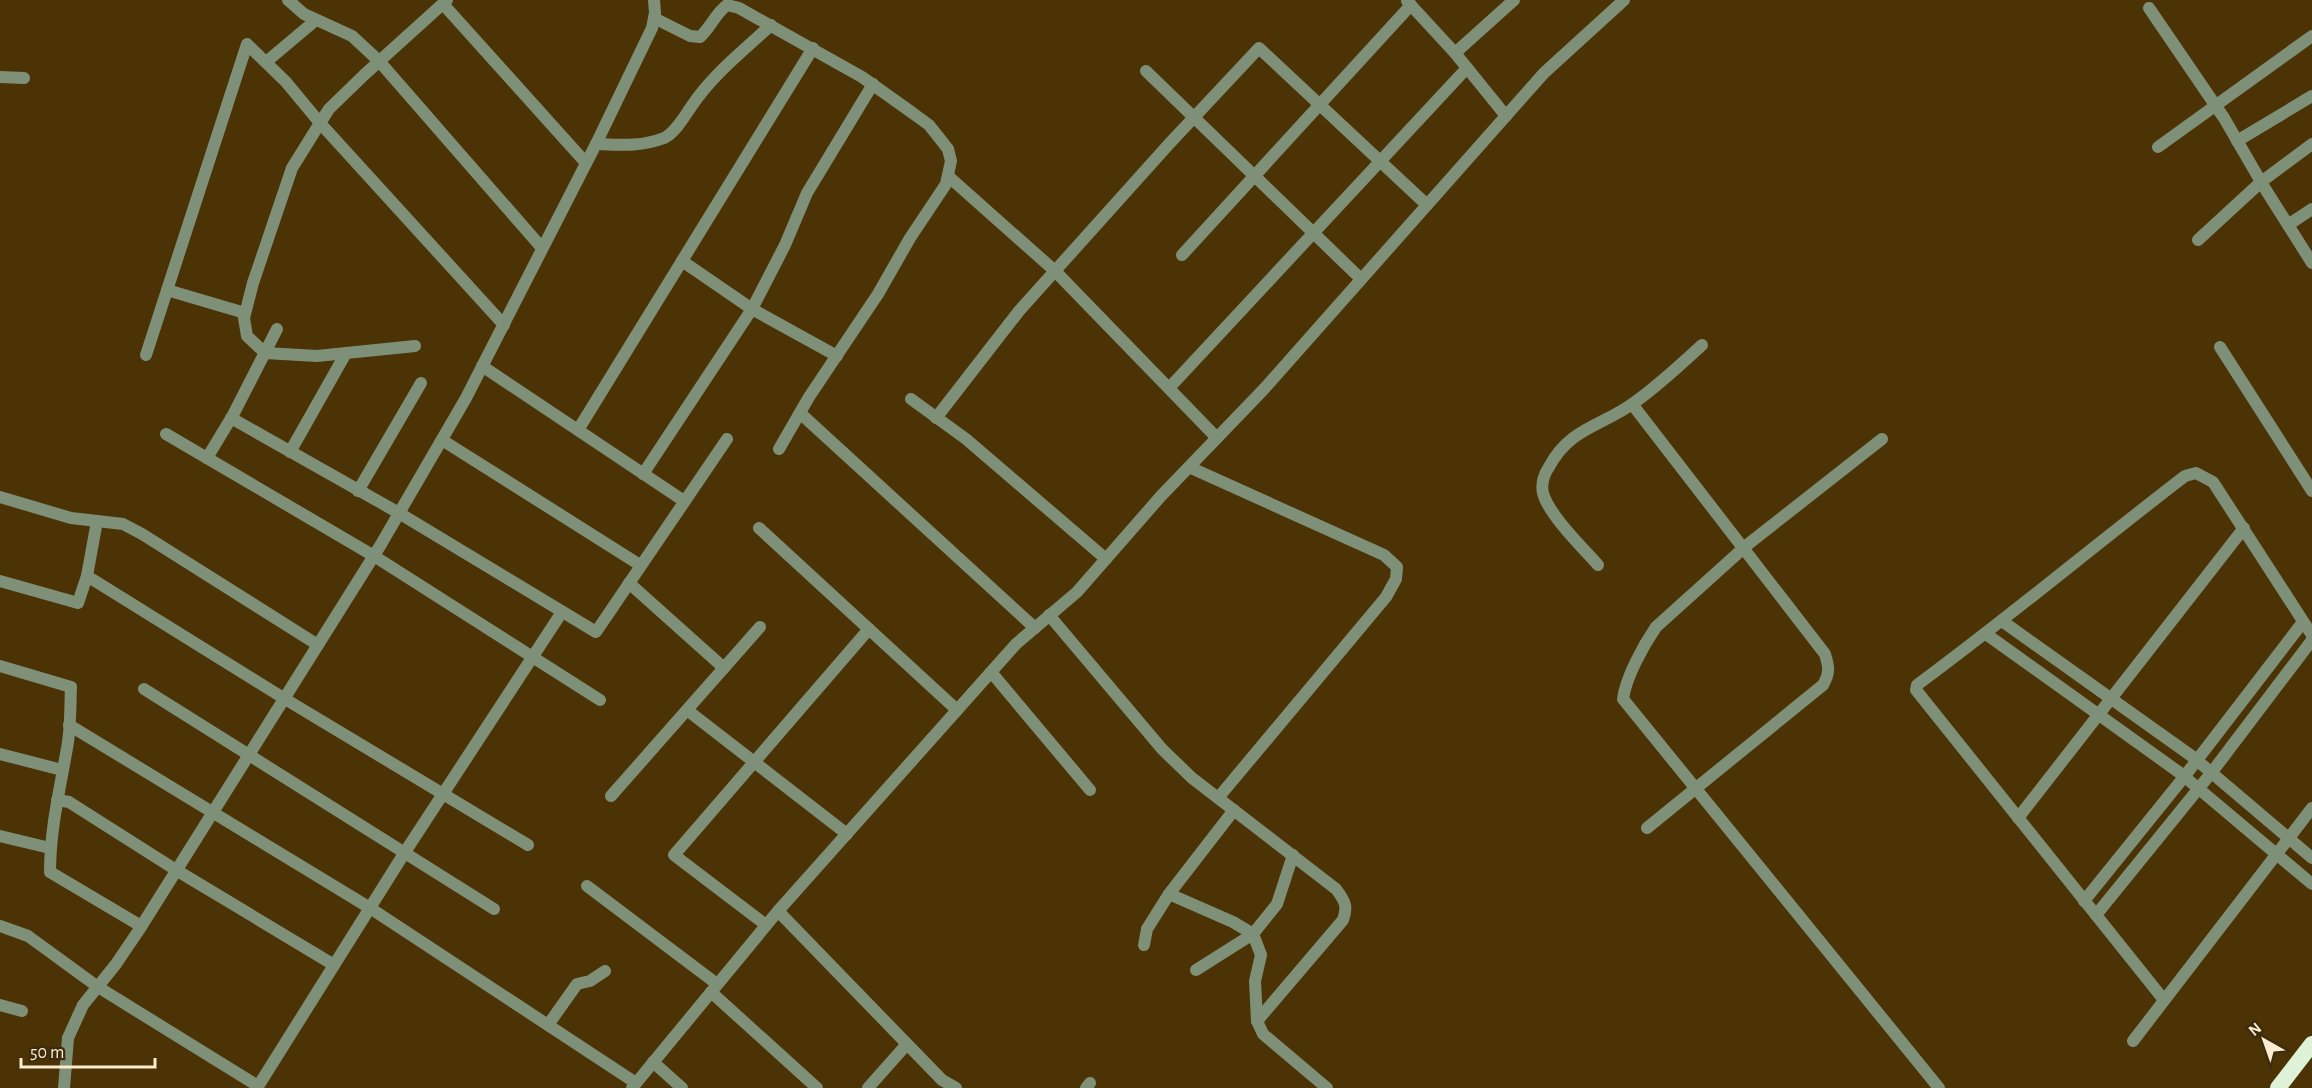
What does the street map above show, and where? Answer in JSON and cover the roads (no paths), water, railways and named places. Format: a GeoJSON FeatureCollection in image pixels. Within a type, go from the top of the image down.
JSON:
{"type":"FeatureCollection","features":[{"type":"Feature","properties":{"kind":"highway"},"geometry":{"type":"LineString","coordinates":[[2278,1088],[2312,1044]]}},
{"type":"Feature","properties":{"kind":"street"},"geometry":{"type":"LineString","coordinates":[[288,0],[304,14],[352,36],[379,62],[542,248]]}},
{"type":"Feature","properties":{"kind":"street"},"geometry":{"type":"LineString","coordinates":[[64,1088],[68,1038],[83,1005],[141,926],[285,699],[374,556],[482,366],[596,144],[652,28],[656,4],[654,0]]}},
{"type":"Feature","properties":{"kind":"street"},"geometry":{"type":"LineString","coordinates":[[1455,53],[1514,0]]}},
{"type":"Feature","properties":{"kind":"street"},"geometry":{"type":"LineString","coordinates":[[69,725],[370,908],[548,1025],[634,1086],[778,911],[1016,644],[1077,592],[1189,467],[1264,389],[1544,73],[1624,0]]}},
{"type":"Feature","properties":{"kind":"street"},"geometry":{"type":"LineString","coordinates":[[415,346],[317,356],[265,353],[247,336],[245,313],[275,215],[292,168],[329,109],[445,2],[586,163]]}},
{"type":"Feature","properties":{"kind":"street"},"geometry":{"type":"LineString","coordinates":[[1182,255],[1320,104],[1409,2],[1455,53],[1506,116]]}},
{"type":"Feature","properties":{"kind":"street"},"geometry":{"type":"LineString","coordinates":[[654,18],[690,36],[699,37],[709,29],[719,11],[727,5],[739,8],[873,84],[929,125],[948,149],[951,161],[946,184],[779,449]]}},
{"type":"Feature","properties":{"kind":"street"},"geometry":{"type":"LineString","coordinates":[[2149,8],[2215,106],[2312,263]]}},
{"type":"Feature","properties":{"kind":"street"},"geometry":{"type":"LineString","coordinates":[[266,62],[316,20]]}},
{"type":"Feature","properties":{"kind":"street"},"geometry":{"type":"LineString","coordinates":[[596,144],[636,146],[666,137],[717,74],[771,25]]}},
{"type":"Feature","properties":{"kind":"street"},"geometry":{"type":"LineString","coordinates":[[2158,147],[2312,36]]}},
{"type":"Feature","properties":{"kind":"street"},"geometry":{"type":"LineString","coordinates":[[146,355],[247,44],[286,82],[320,123],[504,325]]}},
{"type":"Feature","properties":{"kind":"street"},"geometry":{"type":"LineString","coordinates":[[578,430],[813,48]]}},
{"type":"Feature","properties":{"kind":"street"},"geometry":{"type":"LineString","coordinates":[[936,417],[1019,310],[1259,48],[1427,205]]}},
{"type":"Feature","properties":{"kind":"street"},"geometry":{"type":"LineString","coordinates":[[1170,387],[1467,69]]}},
{"type":"Feature","properties":{"kind":"street"},"geometry":{"type":"LineString","coordinates":[[1146,70],[1361,279]]}},
{"type":"Feature","properties":{"kind":"street"},"geometry":{"type":"LineString","coordinates":[[0,77],[24,78]]}},
{"type":"Feature","properties":{"kind":"street"},"geometry":{"type":"LineString","coordinates":[[644,474],[752,309],[785,245],[807,193],[873,84]]}},
{"type":"Feature","properties":{"kind":"street"},"geometry":{"type":"LineString","coordinates":[[2237,141],[2312,96]]}},
{"type":"Feature","properties":{"kind":"street"},"geometry":{"type":"LineString","coordinates":[[2198,240],[2261,182],[2312,144]]}},
{"type":"Feature","properties":{"kind":"street"},"geometry":{"type":"LineString","coordinates":[[948,176],[1055,271],[1217,438]]}},
{"type":"Feature","properties":{"kind":"street"},"geometry":{"type":"LineString","coordinates":[[2288,225],[2312,209]]}},
{"type":"Feature","properties":{"kind":"street"},"geometry":{"type":"LineString","coordinates":[[682,261],[752,309],[837,356]]}},
{"type":"Feature","properties":{"kind":"street"},"geometry":{"type":"LineString","coordinates":[[167,290],[245,313]]}},
{"type":"Feature","properties":{"kind":"street"},"geometry":{"type":"LineString","coordinates":[[207,458],[231,418],[277,329]]}},
{"type":"Feature","properties":{"kind":"street"},"geometry":{"type":"LineString","coordinates":[[1598,566],[1547,505],[1542,490],[1544,474],[1557,451],[1585,428],[1632,404],[1664,380],[1701,345]]}},
{"type":"Feature","properties":{"kind":"street"},"geometry":{"type":"LineString","coordinates":[[2220,347],[2312,491]]}},
{"type":"Feature","properties":{"kind":"street"},"geometry":{"type":"LineString","coordinates":[[290,452],[346,353]]}},
{"type":"Feature","properties":{"kind":"street"},"geometry":{"type":"LineString","coordinates":[[482,366],[684,501]]}},
{"type":"Feature","properties":{"kind":"street"},"geometry":{"type":"LineString","coordinates":[[358,490],[421,383]]}},
{"type":"Feature","properties":{"kind":"street"},"geometry":{"type":"LineString","coordinates":[[911,399],[966,439],[1106,559]]}},
{"type":"Feature","properties":{"kind":"street"},"geometry":{"type":"LineString","coordinates":[[1632,404],[1825,654],[1829,666],[1828,676],[1823,685],[1647,828]]}},
{"type":"Feature","properties":{"kind":"street"},"geometry":{"type":"LineString","coordinates":[[800,413],[1035,627]]}},
{"type":"Feature","properties":{"kind":"street"},"geometry":{"type":"LineString","coordinates":[[231,418],[399,513],[596,632],[727,439]]}},
{"type":"Feature","properties":{"kind":"street"},"geometry":{"type":"LineString","coordinates":[[166,434],[374,556],[600,700]]}},
{"type":"Feature","properties":{"kind":"street"},"geometry":{"type":"LineString","coordinates":[[1882,439],[1744,548],[1656,627],[1647,640],[1625,686],[1623,699],[1939,1088]]}},
{"type":"Feature","properties":{"kind":"street"},"geometry":{"type":"LineString","coordinates":[[441,440],[640,565]]}},
{"type":"Feature","properties":{"kind":"street"},"geometry":{"type":"LineString","coordinates":[[1189,467],[1384,555],[1397,567],[1396,579],[1386,597],[1218,798]]}},
{"type":"Feature","properties":{"kind":"street"},"geometry":{"type":"LineString","coordinates":[[2096,915],[2211,773],[2312,638],[2213,482],[2196,473],[2185,476],[2054,577],[1986,634],[1917,685],[1916,690],[2084,901],[2164,1000]]}},
{"type":"Feature","properties":{"kind":"street"},"geometry":{"type":"LineString","coordinates":[[0,497],[71,518],[123,524],[318,645]]}},
{"type":"Feature","properties":{"kind":"street"},"geometry":{"type":"LineString","coordinates":[[0,581],[78,603],[87,576],[97,522]]}},
{"type":"Feature","properties":{"kind":"street"},"geometry":{"type":"LineString","coordinates":[[759,528],[957,710]]}},
{"type":"Feature","properties":{"kind":"street"},"geometry":{"type":"LineString","coordinates":[[2018,818],[2244,528]]}},
{"type":"Feature","properties":{"kind":"street"},"geometry":{"type":"LineString","coordinates":[[87,576],[285,699],[528,845]]}},
{"type":"Feature","properties":{"kind":"street"},"geometry":{"type":"LineString","coordinates":[[629,583],[724,668]]}},
{"type":"Feature","properties":{"kind":"street"},"geometry":{"type":"LineString","coordinates":[[0,926],[28,936],[98,987],[257,1087],[405,852],[562,612]]}},
{"type":"Feature","properties":{"kind":"street"},"geometry":{"type":"LineString","coordinates":[[1049,615],[1162,749],[1192,778],[1336,889],[1347,908],[1343,920],[1257,1021]]}},
{"type":"Feature","properties":{"kind":"street"},"geometry":{"type":"LineString","coordinates":[[2002,621],[2196,761],[2312,858]]}},
{"type":"Feature","properties":{"kind":"street"},"geometry":{"type":"LineString","coordinates":[[2084,901],[2184,777],[2303,622]]}},
{"type":"Feature","properties":{"kind":"street"},"geometry":{"type":"LineString","coordinates":[[611,796],[760,627]]}},
{"type":"Feature","properties":{"kind":"street"},"geometry":{"type":"LineString","coordinates":[[766,925],[674,855],[869,629]]}},
{"type":"Feature","properties":{"kind":"street"},"geometry":{"type":"LineString","coordinates":[[1986,634],[2184,777],[2312,884]]}},
{"type":"Feature","properties":{"kind":"street"},"geometry":{"type":"LineString","coordinates":[[0,666],[71,687],[68,745],[50,848],[50,872],[141,926]]}},
{"type":"Feature","properties":{"kind":"street"},"geometry":{"type":"LineString","coordinates":[[991,672],[1090,790]]}},
{"type":"Feature","properties":{"kind":"street"},"geometry":{"type":"LineString","coordinates":[[144,689],[494,909]]}},
{"type":"Feature","properties":{"kind":"street"},"geometry":{"type":"LineString","coordinates":[[687,710],[847,834]]}},
{"type":"Feature","properties":{"kind":"street"},"geometry":{"type":"LineString","coordinates":[[0,754],[62,770]]}},
{"type":"Feature","properties":{"kind":"street"},"geometry":{"type":"LineString","coordinates":[[57,800],[69,802],[176,870],[334,965]]}},
{"type":"Feature","properties":{"kind":"street"},"geometry":{"type":"LineString","coordinates":[[2133,1041],[2312,808]]}},
{"type":"Feature","properties":{"kind":"street"},"geometry":{"type":"LineString","coordinates":[[1144,945],[1147,929],[1169,894],[1234,810]]}},
{"type":"Feature","properties":{"kind":"street"},"geometry":{"type":"LineString","coordinates":[[0,836],[50,848]]}},
{"type":"Feature","properties":{"kind":"street"},"geometry":{"type":"LineString","coordinates":[[1196,970],[1253,934],[1277,904],[1293,855]]}},
{"type":"Feature","properties":{"kind":"street"},"geometry":{"type":"LineString","coordinates":[[586,886],[714,988],[817,1088]]}},
{"type":"Feature","properties":{"kind":"street"},"geometry":{"type":"LineString","coordinates":[[1169,894],[1233,922],[1253,934],[1261,955],[1255,981],[1257,1021],[1263,1034],[1327,1088]]}},
{"type":"Feature","properties":{"kind":"street"},"geometry":{"type":"LineString","coordinates":[[778,911],[942,1080],[956,1088]]}},
{"type":"Feature","properties":{"kind":"street"},"geometry":{"type":"LineString","coordinates":[[548,1025],[577,984],[590,981],[605,971]]}},
{"type":"Feature","properties":{"kind":"street"},"geometry":{"type":"LineString","coordinates":[[0,1005],[22,1011]]}},
{"type":"Feature","properties":{"kind":"street"},"geometry":{"type":"LineString","coordinates":[[868,1088],[907,1044]]}},
{"type":"Feature","properties":{"kind":"street"},"geometry":{"type":"LineString","coordinates":[[653,1062],[682,1088]]}}]}
